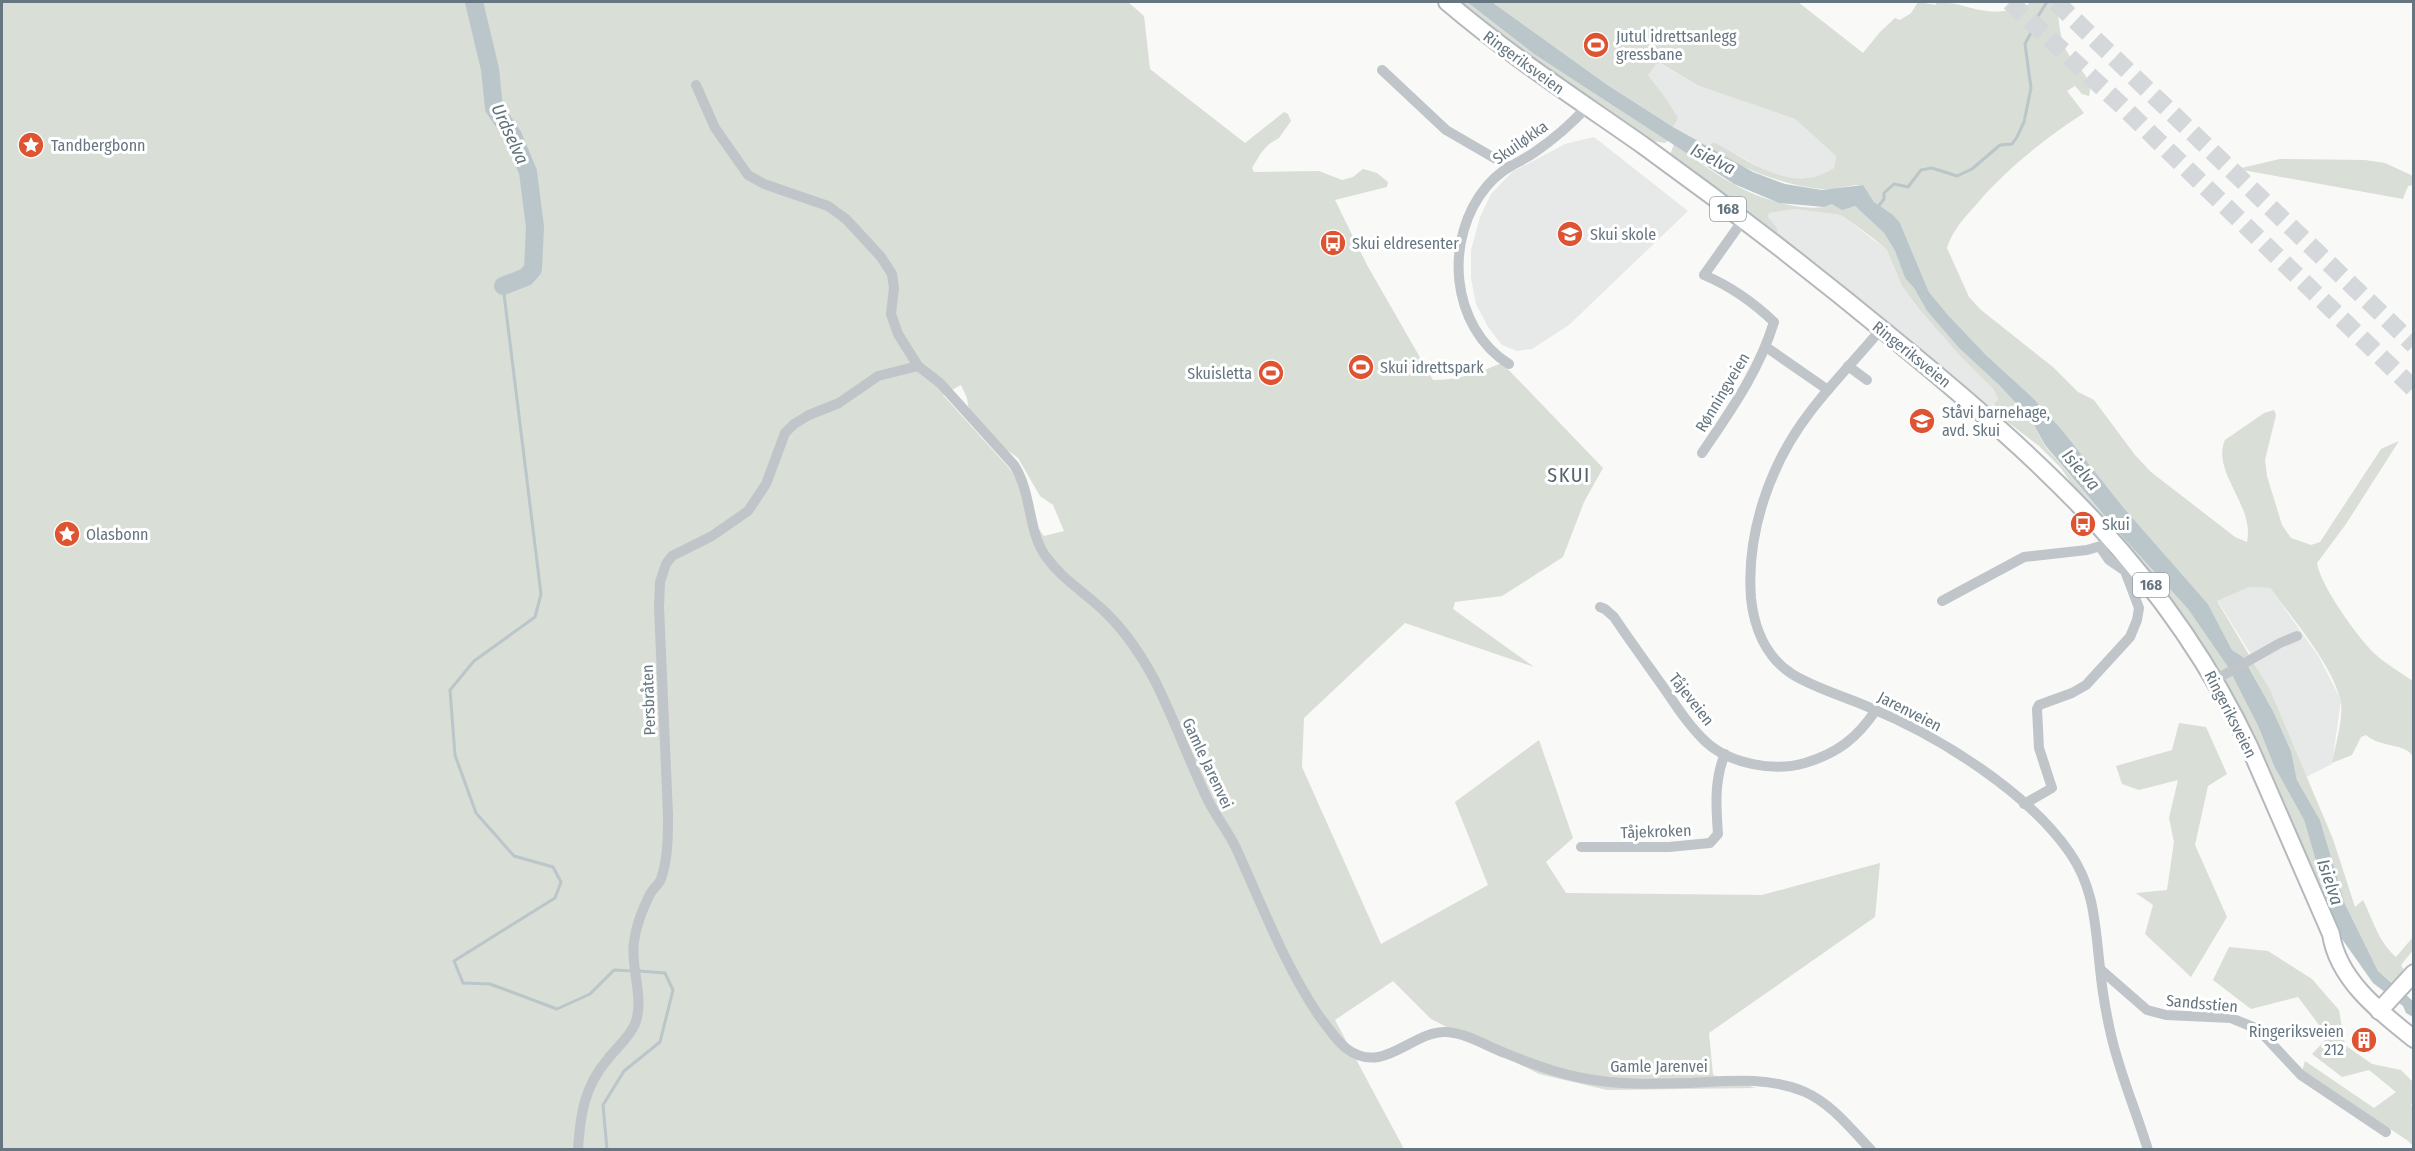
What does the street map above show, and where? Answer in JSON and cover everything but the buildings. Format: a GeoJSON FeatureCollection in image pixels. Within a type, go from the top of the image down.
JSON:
{"type":"FeatureCollection","features":[{"type":"Feature","properties":{"kind":"main road","name":"Ringeriksveien"},"geometry":{"type":"LineString","coordinates":[[1447,2],[1505,49],[1646,148],[1743,220],[1881,329],[2025,450],[2060,483],[2106,544],[2168,607],[2222,676],[2250,748],[2331,934],[2333,946],[2347,972],[2414,1028]]}},
{"type":"Feature","properties":{"kind":"main road"},"geometry":{"type":"LineString","coordinates":[[2386,1004],[2409,978]]}},
{"type":"Feature","properties":{"kind":"main road","name":"Ringeriksveien"},"geometry":{"type":"LineString","coordinates":[[2386,1004],[2414,1039]]}},
{"type":"Feature","properties":{"kind":"street"},"geometry":{"type":"LineString","coordinates":[[1382,70],[1446,130],[1508,166]]}},
{"type":"Feature","properties":{"kind":"street","name":"Gamle Jarenvei"},"geometry":{"type":"LineString","coordinates":[[696,85],[715,128],[748,175],[828,206],[846,219],[881,257],[892,274],[894,288],[891,314],[898,334],[918,366],[940,383],[1014,465],[1023,479],[1030,502],[1035,535],[1046,556],[1059,572],[1105,611],[1140,654],[1155,681],[1213,812],[1235,846],[1249,881],[1288,962],[1311,1004],[1331,1033],[1348,1050],[1363,1057],[1382,1058],[1424,1037],[1443,1032],[1460,1034],[1505,1053],[1578,1077],[1611,1083],[1744,1080],[1774,1083],[1806,1092],[1830,1108],[1871,1149]]}},
{"type":"Feature","properties":{"kind":"street","name":"Skuiløkka"},"geometry":{"type":"LineString","coordinates":[[1509,364],[1497,357],[1472,322],[1460,294],[1458,261],[1466,224],[1487,186],[1508,166],[1534,153],[1587,107]]}},
{"type":"Feature","properties":{"kind":"street","name":"Rønningveien"},"geometry":{"type":"LineString","coordinates":[[1702,453],[1748,385],[1766,347],[1774,322],[1755,304],[1720,282],[1704,275],[1743,220]]}},
{"type":"Feature","properties":{"kind":"street","name":"Jarenveien"},"geometry":{"type":"LineString","coordinates":[[1881,329],[1808,415],[1776,469],[1758,519],[1752,554],[1750,584],[1752,607],[1759,635],[1772,657],[1791,674],[1876,710],[1934,739],[1977,765],[2024,804],[2070,854],[2086,884],[2094,909],[2100,969],[2112,1037],[2148,1149]]}},
{"type":"Feature","properties":{"kind":"street","name":"Rønningveien"},"geometry":{"type":"LineString","coordinates":[[1766,347],[1828,390]]}},
{"type":"Feature","properties":{"kind":"street","name":"Persbråten"},"geometry":{"type":"LineString","coordinates":[[578,1149],[579,1121],[593,1078],[627,1038],[635,1024],[638,1004],[633,958],[634,941],[651,893],[661,880],[668,844],[659,607],[660,582],[666,564],[672,556],[712,536],[748,511],[766,484],[783,439],[794,424],[809,415],[839,403],[878,376],[918,366]]}},
{"type":"Feature","properties":{"kind":"street"},"geometry":{"type":"LineString","coordinates":[[1848,366],[1867,380]]}},
{"type":"Feature","properties":{"kind":"street"},"geometry":{"type":"LineString","coordinates":[[1942,601],[2024,557],[2106,544],[2109,560],[2125,571],[2139,608],[2138,620],[2130,637],[2086,685],[2072,693],[2039,705],[2037,709],[2039,748],[2052,788],[2024,804]]}},
{"type":"Feature","properties":{"kind":"street","name":"Tåjeveien"},"geometry":{"type":"LineString","coordinates":[[1600,607],[1614,617],[1686,719],[1707,743],[1725,754],[1764,765],[1794,766],[1813,761],[1823,758],[1848,743],[1863,729],[1876,710]]}},
{"type":"Feature","properties":{"kind":"street"},"geometry":{"type":"LineString","coordinates":[[2222,676],[2280,643],[2297,636]]}},
{"type":"Feature","properties":{"kind":"street","name":"Tåjekroken"},"geometry":{"type":"LineString","coordinates":[[1581,847],[1669,847],[1710,843],[1718,834],[1716,809],[1718,770],[1725,754]]}},
{"type":"Feature","properties":{"kind":"street","name":"Sandsstien"},"geometry":{"type":"LineString","coordinates":[[2100,969],[2146,1010],[2166,1015],[2231,1018],[2258,1029],[2278,1047],[2301,1075],[2386,1132]]}},
{"type":"Feature","properties":{"kind":"shaded area"},"geometry":{"type":"Polygon","coordinates":[[[2,2],[1128,2],[1144,16],[1150,69],[1245,143],[1284,112],[1288,114],[1291,121],[1279,138],[1261,153],[1252,168],[1254,172],[1319,171],[1342,180],[1353,177],[1363,169],[1377,173],[1388,182],[1387,187],[1335,200],[1367,265],[1433,380],[1468,375],[1502,363],[1603,468],[1584,502],[1563,557],[1502,596],[1455,602],[1453,609],[1534,667],[1405,623],[1304,718],[1302,767],[1381,944],[1488,885],[1455,802],[1539,740],[1573,838],[1546,862],[1566,893],[1762,895],[1880,863],[1875,917],[1709,1033],[1713,1075],[1756,1088],[1607,1090],[1539,1074],[1431,1019],[1393,981],[1335,1020],[1404,1149],[2,1150],[2,2]],[[961,385],[943,395],[1009,468],[1020,485],[1025,510],[1044,536],[1064,531],[1053,505],[1040,496],[1018,458],[1000,445],[969,412],[967,398],[961,385]]]}},
{"type":"Feature","properties":{"kind":"shaded area"},"geometry":{"type":"Polygon","coordinates":[[[1456,2],[1467,2],[1534,54],[1669,140],[1665,143],[1653,141],[1613,115],[1598,102],[1566,84],[1456,2]]]}},
{"type":"Feature","properties":{"kind":"shaded area"},"geometry":{"type":"Polygon","coordinates":[[[1492,2],[1798,2],[1863,53],[1895,18],[1900,20],[1911,13],[1918,2],[1936,5],[1936,2],[1951,3],[1980,10],[2003,11],[2028,5],[2029,2],[2056,2],[2065,48],[2089,82],[2089,96],[2082,94],[2075,86],[2067,91],[2084,113],[2040,144],[2000,179],[1959,225],[1947,248],[1969,297],[1981,310],[2053,367],[2078,392],[2094,400],[2135,455],[2151,472],[2235,537],[2247,542],[2248,528],[2240,502],[2228,477],[2222,452],[2225,440],[2264,413],[2274,410],[2276,415],[2265,460],[2267,476],[2282,525],[2291,538],[2311,545],[2320,542],[2381,449],[2399,441],[2346,524],[2317,563],[2332,597],[2359,636],[2379,658],[2413,681],[2413,757],[2405,749],[2378,742],[2366,735],[2361,737],[2352,755],[2332,763],[2340,721],[2340,698],[2328,670],[2310,641],[2270,588],[2249,587],[2217,601],[2270,690],[2333,839],[2355,907],[2363,900],[2380,937],[2396,957],[2413,937],[2413,950],[2401,965],[2404,970],[2394,984],[2378,971],[2345,904],[2320,820],[2297,780],[2291,751],[2273,711],[2244,658],[2232,650],[2208,604],[2123,507],[2062,430],[2033,398],[1986,355],[1929,292],[1900,223],[1874,202],[1862,185],[1826,189],[1805,187],[1748,169],[1707,147],[1714,142],[1757,166],[1787,177],[1818,176],[1834,168],[1836,156],[1795,119],[1699,86],[1660,63],[1656,64],[1648,75],[1678,118],[1673,127],[1606,84],[1492,2]]]}},
{"type":"Feature","properties":{"kind":"shaded area"},"geometry":{"type":"Polygon","coordinates":[[[1659,63],[1699,86],[1795,119],[1836,156],[1834,168],[1825,174],[1808,178],[1793,179],[1776,176],[1714,142],[1707,147],[1673,127],[1677,118],[1648,75],[1655,64],[1659,63]]]}},
{"type":"Feature","properties":{"kind":"shaded area","name":"Skui skole"},"geometry":{"type":"Polygon","coordinates":[[[1594,137],[1688,211],[1569,325],[1532,349],[1517,351],[1502,345],[1488,327],[1476,304],[1471,278],[1471,250],[1480,217],[1491,194],[1512,172],[1565,144],[1594,137]]]}},
{"type":"Feature","properties":{"kind":"shaded area"},"geometry":{"type":"Polygon","coordinates":[[[1674,144],[1723,178],[1764,198],[1801,207],[1819,208],[1832,204],[1855,206],[1884,233],[1895,251],[1905,278],[1914,288],[1927,311],[1959,348],[2030,418],[2045,446],[2188,609],[2228,667],[2259,728],[2274,766],[2304,820],[2329,906],[2342,939],[2329,915],[2295,834],[2296,831],[2289,822],[2216,666],[2061,468],[2039,446],[1997,414],[1994,404],[1998,399],[1993,389],[1919,309],[1902,286],[1887,250],[1841,215],[1795,209],[1769,213],[1768,217],[1777,228],[1776,237],[1670,155],[1674,144]]]}},
{"type":"Feature","properties":{"kind":"shaded area"},"geometry":{"type":"Polygon","coordinates":[[[2280,159],[2365,160],[2385,163],[2413,176],[2413,185],[2408,186],[2403,199],[2237,169],[2280,159]]]}},
{"type":"Feature","properties":{"kind":"shaded area"},"geometry":{"type":"Polygon","coordinates":[[[1795,209],[1841,215],[1887,250],[1902,286],[1919,309],[1993,389],[1998,399],[1989,410],[1776,237],[1768,217],[1769,213],[1795,209]]]}},
{"type":"Feature","properties":{"kind":"shaded area"},"geometry":{"type":"Polygon","coordinates":[[[2249,587],[2270,588],[2319,657],[2341,700],[2332,764],[2306,777],[2250,653],[2217,600],[2249,587]]]}},
{"type":"Feature","properties":{"kind":"shaded area"},"geometry":{"type":"Polygon","coordinates":[[[2179,723],[2206,727],[2227,774],[2208,786],[2195,845],[2227,917],[2191,977],[2145,934],[2153,905],[2136,893],[2167,890],[2174,842],[2169,818],[2178,780],[2139,790],[2122,784],[2116,766],[2172,750],[2179,723]]]}},
{"type":"Feature","properties":{"kind":"shaded area"},"geometry":{"type":"Polygon","coordinates":[[[2229,947],[2268,951],[2312,979],[2339,1010],[2345,1045],[2372,1064],[2401,1070],[2413,1082],[2413,1103],[2411,1105],[2413,1109],[2413,1146],[2302,1072],[2305,1061],[2374,1108],[2396,1092],[2369,1070],[2342,1077],[2312,1054],[2328,1037],[2298,997],[2251,1009],[2213,980],[2229,947]]]}},
{"type":"Feature","properties":{"kind":"water","name":"Isielva"},"geometry":{"type":"Polygon","coordinates":[[[1467,2],[1492,2],[1606,84],[1673,127],[1753,172],[1785,184],[1822,190],[1863,185],[1874,202],[1893,215],[1900,223],[1929,292],[1986,355],[2033,398],[2062,430],[2123,507],[2208,604],[2232,650],[2243,657],[2273,711],[2291,751],[2297,780],[2320,820],[2345,904],[2378,971],[2413,1001],[2413,1017],[2406,1013],[2403,1006],[2373,983],[2342,939],[2329,906],[2304,820],[2274,766],[2259,728],[2228,667],[2188,609],[2119,533],[2045,445],[2030,418],[1959,348],[1927,311],[1914,288],[1905,278],[1895,251],[1884,233],[1855,206],[1842,210],[1832,204],[1824,207],[1779,203],[1734,184],[1534,54],[1467,2]]]}},
{"type":"Feature","properties":{"kind":"waterway","name":"Urdselva"},"geometry":{"type":"LineString","coordinates":[[474,2],[490,69],[494,108],[513,136],[528,172],[535,227],[533,269],[526,277],[503,286]]}},
{"type":"Feature","properties":{"kind":"waterway"},"geometry":{"type":"LineString","coordinates":[[2038,16],[2047,2]]}},
{"type":"Feature","properties":{"kind":"waterway"},"geometry":{"type":"LineString","coordinates":[[1877,208],[1884,199],[1884,193],[1894,184],[1908,187],[1921,170],[1932,168],[1957,176],[1972,169],[2000,145],[2012,144],[2024,122],[2031,88],[2025,44],[2034,27]]}},
{"type":"Feature","properties":{"kind":"waterway"},"geometry":{"type":"LineString","coordinates":[[503,286],[541,594],[535,617],[474,661],[450,690],[455,755],[476,813],[514,856],[553,867],[561,882],[555,898],[454,961],[463,983],[490,984],[557,1009],[590,994],[614,970],[633,971]]}},
{"type":"Feature","properties":{"kind":"waterway"},"geometry":{"type":"LineString","coordinates":[[607,1150],[603,1105],[624,1071],[660,1042],[673,990],[665,973],[639,971]]}},
{"type":"Feature","properties":{"kind":"tunnel"},"geometry":{"type":"LineString","coordinates":[[2010,2],[2120,104],[2414,389]]}},
{"type":"Feature","properties":{"kind":"tunnel"},"geometry":{"type":"LineString","coordinates":[[2056,2],[2414,345]]}},
{"type":"Feature","properties":{"kind":"place","name":"Jutul idrettsanlegg gressbane"},"geometry":{"type":"Point","coordinates":[1596,45]}},
{"type":"Feature","properties":{"kind":"place","name":"Tandbergbonn"},"geometry":{"type":"Point","coordinates":[31,145]}},
{"type":"Feature","properties":{"kind":"place","name":"Skui skole"},"geometry":{"type":"Point","coordinates":[1570,234]}},
{"type":"Feature","properties":{"kind":"place","name":"Skui eldresenter"},"geometry":{"type":"Point","coordinates":[1333,243]}},
{"type":"Feature","properties":{"kind":"place","name":"Skui idrettspark"},"geometry":{"type":"Point","coordinates":[1361,367]}},
{"type":"Feature","properties":{"kind":"place","name":"Skuisletta"},"geometry":{"type":"Point","coordinates":[1271,373]}},
{"type":"Feature","properties":{"kind":"place","name":"Ståvi barnehage, avd. Skui"},"geometry":{"type":"Point","coordinates":[1922,421]}},
{"type":"Feature","properties":{"kind":"place","name":"Skui"},"geometry":{"type":"Point","coordinates":[2083,524]}},
{"type":"Feature","properties":{"kind":"place","name":"Olasbonn"},"geometry":{"type":"Point","coordinates":[67,534]}},
{"type":"Feature","properties":{"kind":"place","name":"Ringeriksveien 212"},"geometry":{"type":"Point","coordinates":[2364,1040]}},
{"type":"Feature","properties":{"kind":"district","name":"SKUI"},"geometry":{"type":"Point","coordinates":[1569,475]}}]}
